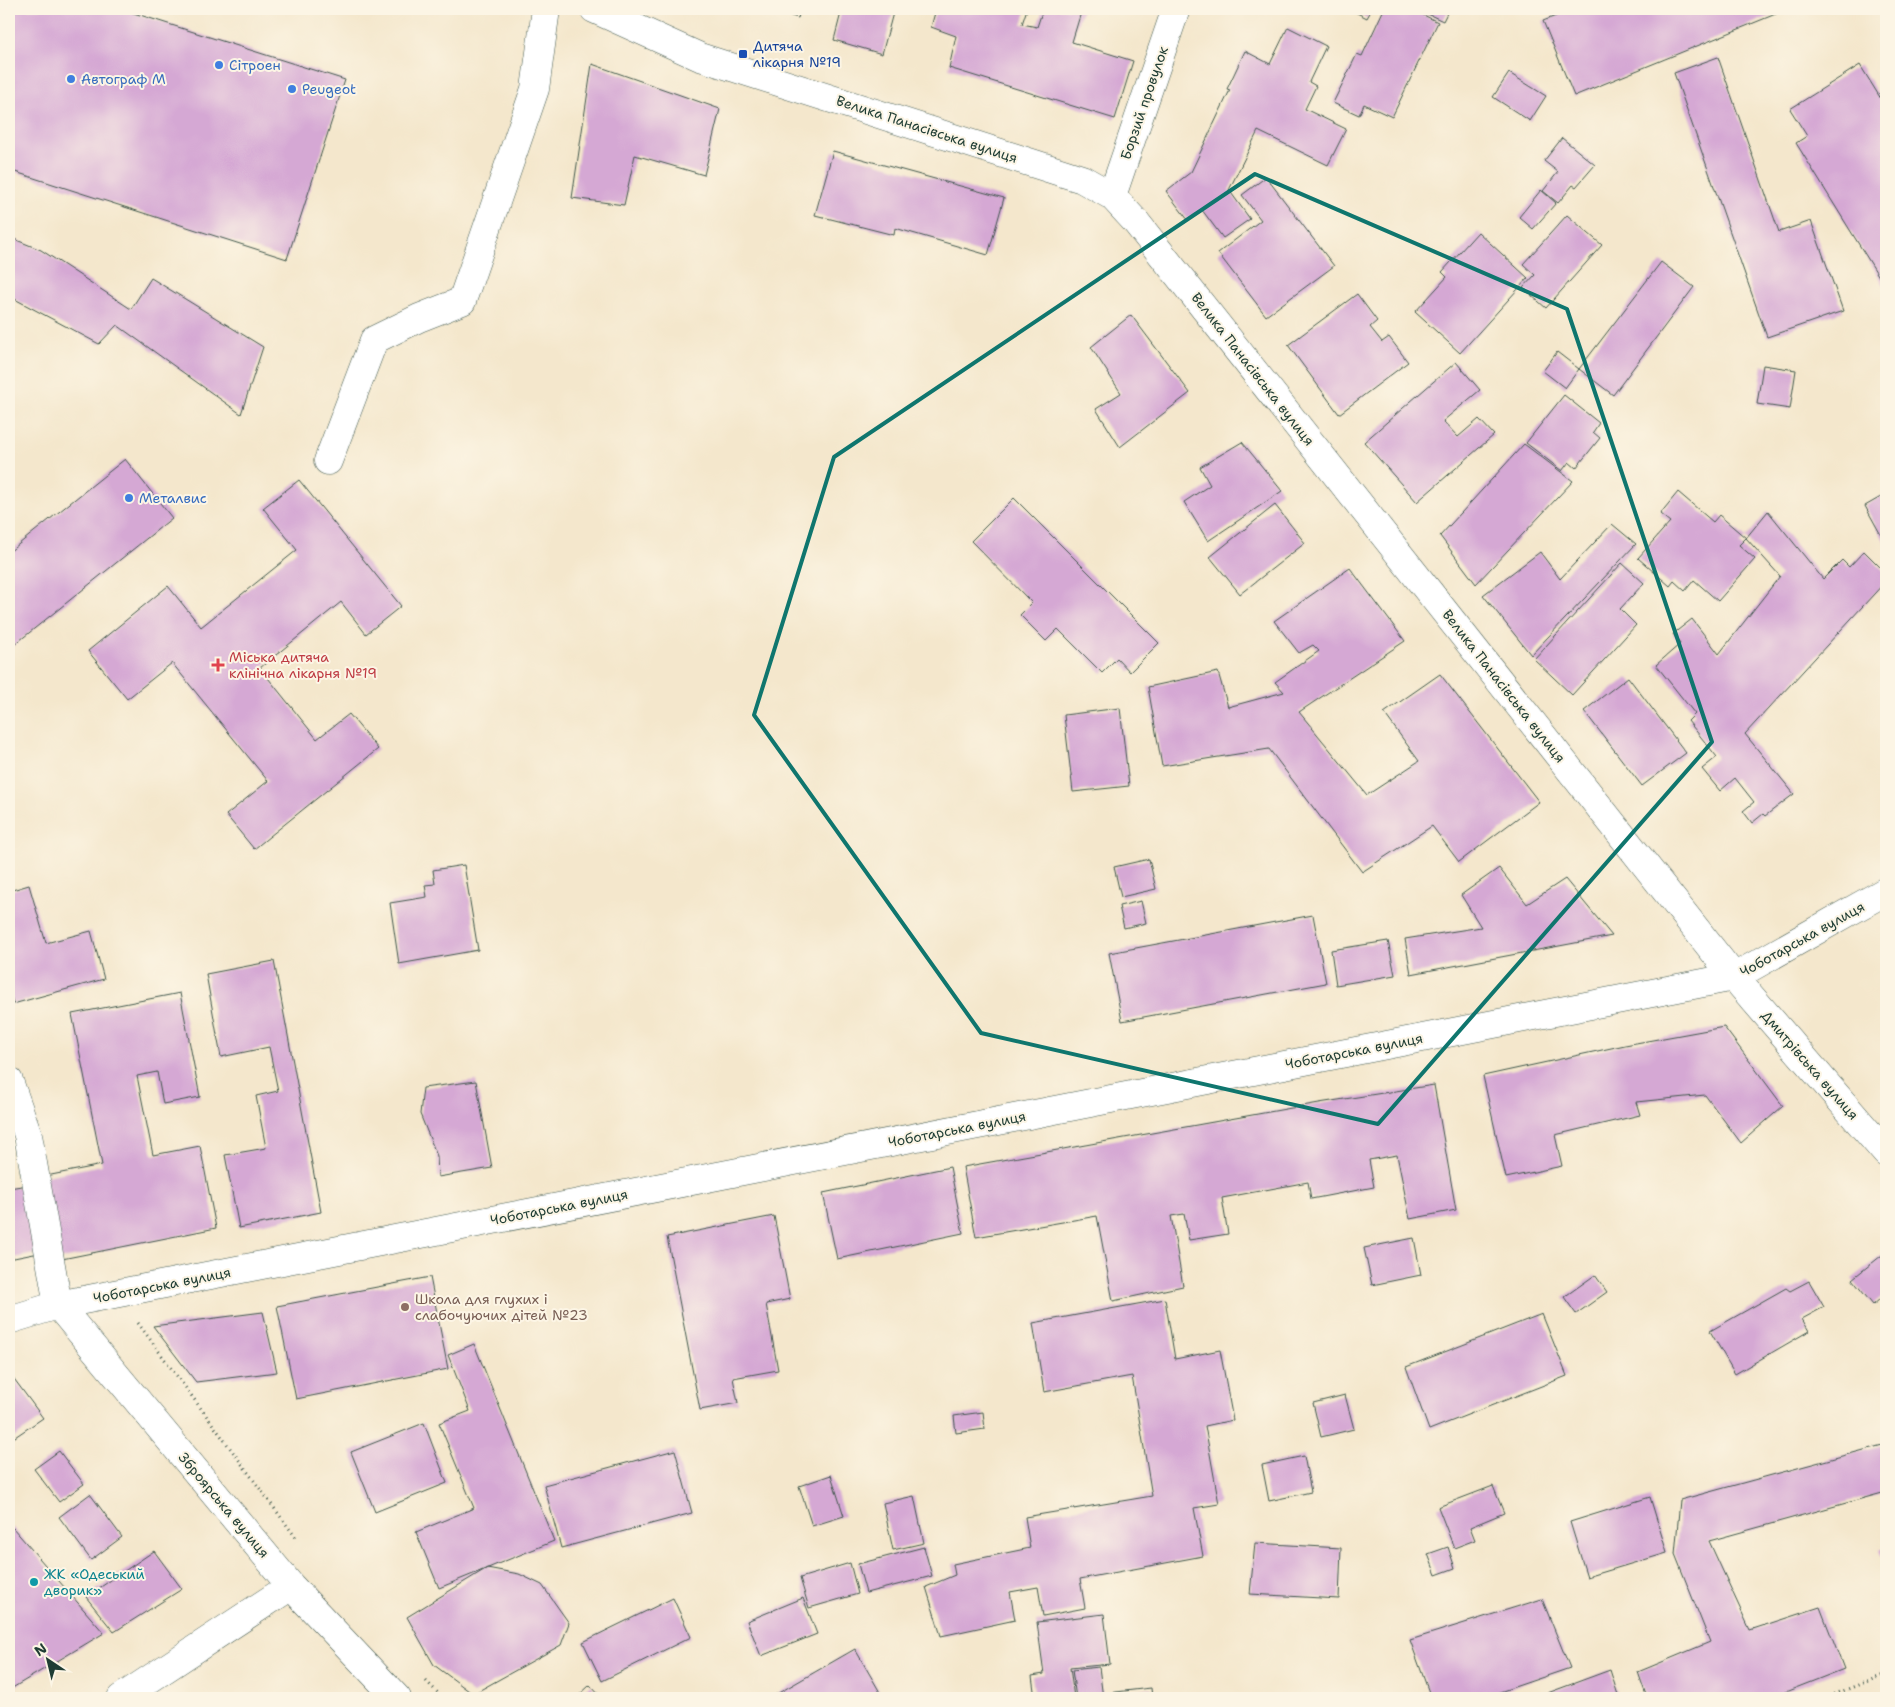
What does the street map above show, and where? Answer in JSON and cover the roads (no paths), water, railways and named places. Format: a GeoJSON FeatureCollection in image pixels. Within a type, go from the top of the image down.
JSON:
{"type":"FeatureCollection","features":[{"type":"Feature","properties":{"kind":"street"},"geometry":{"type":"LineString","coordinates":[[328,461],[374,340],[419,318],[462,301],[535,89],[546,9]]}},
{"type":"Feature","properties":{"kind":"street","name":"Борзий провулок"},"geometry":{"type":"LineString","coordinates":[[1112,196],[1176,9]]}},
{"type":"Feature","properties":{"kind":"street","name":"Велика Панасівська вулиця"},"geometry":{"type":"LineString","coordinates":[[600,10],[700,57],[1082,179],[1112,196],[1160,252],[1734,977]]}},
{"type":"Feature","properties":{"kind":"street","name":"Чоботарська вулиця"},"geometry":{"type":"LineString","coordinates":[[9,1320],[58,1305],[1734,977],[1886,891]]}},
{"type":"Feature","properties":{"kind":"street","name":"Дмитрівська вулиця"},"geometry":{"type":"LineString","coordinates":[[1734,977],[1886,1153]]}},
{"type":"Feature","properties":{"kind":"street"},"geometry":{"type":"LineString","coordinates":[[9,1081],[28,1136],[58,1305]]}},
{"type":"Feature","properties":{"kind":"street","name":"Зброярська вулиця"},"geometry":{"type":"LineString","coordinates":[[58,1305],[291,1586],[397,1698]]}},
{"type":"Feature","properties":{"kind":"street"},"geometry":{"type":"LineString","coordinates":[[121,1698],[291,1586]]}},
{"type":"Feature","properties":{"kind":"place","name":"Дитяча лікарня №19"},"geometry":{"type":"Point","coordinates":[743,54]}},
{"type":"Feature","properties":{"kind":"place","name":"Сітроен"},"geometry":{"type":"Point","coordinates":[219,65]}},
{"type":"Feature","properties":{"kind":"place","name":"Автограф М"},"geometry":{"type":"Point","coordinates":[71,79]}},
{"type":"Feature","properties":{"kind":"place","name":"Peugeot"},"geometry":{"type":"Point","coordinates":[292,89]}},
{"type":"Feature","properties":{"kind":"place","name":"Металвис"},"geometry":{"type":"Point","coordinates":[129,498]}},
{"type":"Feature","properties":{"kind":"place","name":"Міська дитяча клінічна лікарня №19"},"geometry":{"type":"Point","coordinates":[218,665]}},
{"type":"Feature","properties":{"kind":"place","name":"Школа для глухих і слабочуючих дітей №23"},"geometry":{"type":"Point","coordinates":[405,1307]}},
{"type":"Feature","properties":{"kind":"place","name":"ЖК «Одеський дворик»"},"geometry":{"type":"Point","coordinates":[34,1582]}}]}
